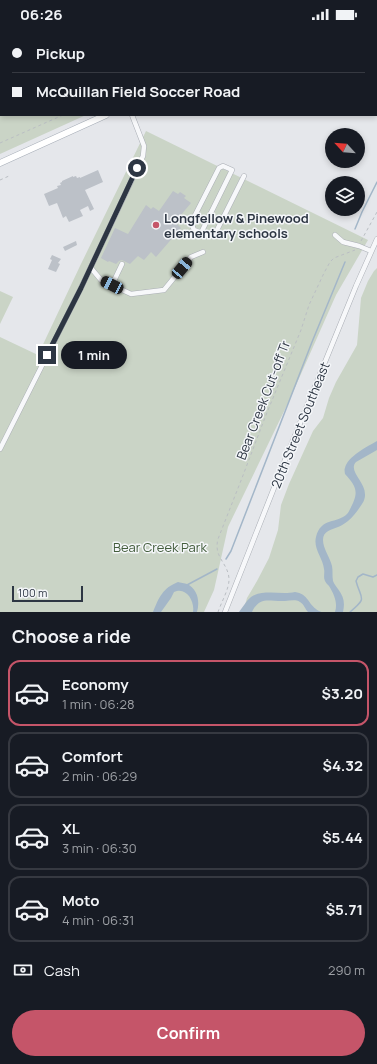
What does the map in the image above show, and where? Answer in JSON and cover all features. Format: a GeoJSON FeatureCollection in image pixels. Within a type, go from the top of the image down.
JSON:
{"type":"FeatureCollection","features":[{"type":"Feature","properties":{"kind":"main road"},"geometry":{"type":"LineString","coordinates":[[0,163],[104,116]]}},
{"type":"Feature","properties":{"kind":"street"},"geometry":{"type":"LineString","coordinates":[[0,449],[91,268],[143,156],[144,146],[132,116]]}},
{"type":"Feature","properties":{"kind":"street"},"geometry":{"type":"LineString","coordinates":[[201,233],[232,170],[223,166],[220,168],[192,221],[194,230],[201,233],[209,236],[212,236],[216,232],[244,176]]}},
{"type":"Feature","properties":{"kind":"street"},"geometry":{"type":"LineString","coordinates":[[335,236],[343,242],[371,251]]}},
{"type":"Feature","properties":{"kind":"street","name":"20th Street Southeast"},"geometry":{"type":"LineString","coordinates":[[225,612],[287,455],[377,239]]}},
{"type":"Feature","properties":{"kind":"street"},"geometry":{"type":"LineString","coordinates":[[91,268],[101,280],[131,294],[164,290],[191,257],[203,252]]}},
{"type":"Feature","properties":{"kind":"street"},"geometry":{"type":"LineString","coordinates":[[112,285],[122,264]]}},
{"type":"Feature","properties":{"kind":"path"},"geometry":{"type":"LineString","coordinates":[[0,143],[60,116]]}},
{"type":"Feature","properties":{"kind":"path"},"geometry":{"type":"LineString","coordinates":[[0,180],[9,176]]}},
{"type":"Feature","properties":{"kind":"path"},"geometry":{"type":"LineString","coordinates":[[359,246],[377,212]]}},
{"type":"Feature","properties":{"kind":"path","name":"Bear Creek Cut-off Tr"},"geometry":{"type":"LineString","coordinates":[[218,612],[229,580],[228,574],[217,552],[216,547],[218,539],[309,305],[324,273],[334,258],[356,250],[359,246]]}},
{"type":"Feature","properties":{"kind":"green space"},"geometry":{"type":"Polygon","coordinates":[[[0,116],[84,116],[0,154],[0,116]]]}},
{"type":"Feature","properties":{"kind":"green space","name":"Bear Creek Park"},"geometry":{"type":"Polygon","coordinates":[[[146,131],[368,240],[336,295],[289,401],[228,527],[214,590],[204,612],[0,612],[0,337],[38,355],[146,131]]]}},
{"type":"Feature","properties":{"kind":"green space"},"geometry":{"type":"Polygon","coordinates":[[[377,268],[377,612],[243,612],[247,598],[269,558],[278,530],[281,505],[289,484],[313,431],[323,418],[336,382],[357,345],[361,298],[368,281],[377,268]]]}},
{"type":"Feature","properties":{"kind":"green space"},"geometry":{"type":"Polygon","coordinates":[[[0,291],[13,297],[0,324],[0,291]]]}},
{"type":"Feature","properties":{"kind":"water"},"geometry":{"type":"Polygon","coordinates":[[[377,441],[377,450],[356,462],[354,466],[354,471],[365,491],[365,497],[362,504],[348,521],[328,531],[323,537],[324,547],[332,566],[334,584],[344,600],[343,612],[335,612],[335,599],[331,589],[324,580],[323,565],[315,541],[318,531],[322,526],[343,517],[347,514],[353,503],[356,494],[355,487],[345,474],[347,464],[363,449],[377,441]]]}},
{"type":"Feature","properties":{"kind":"water"},"geometry":{"type":"Polygon","coordinates":[[[178,582],[191,586],[196,592],[198,600],[197,612],[193,612],[193,603],[189,596],[182,591],[178,591],[174,592],[161,612],[153,612],[157,602],[165,590],[178,582]]]}},
{"type":"Feature","properties":{"kind":"water"},"geometry":{"type":"Polygon","coordinates":[[[295,592],[305,596],[316,609],[322,612],[308,612],[301,603],[294,600],[266,600],[258,603],[252,612],[239,612],[251,597],[261,593],[295,592]]]}},
{"type":"Feature","properties":{"kind":"building"},"geometry":{"type":"Polygon","coordinates":[[[98,170],[103,182],[85,190],[94,209],[90,211],[88,206],[80,210],[83,216],[69,222],[66,216],[63,218],[57,203],[49,206],[44,194],[58,188],[57,186],[61,185],[60,183],[62,181],[73,176],[80,178],[98,170]]]}},
{"type":"Feature","properties":{"kind":"building","name":"Longfellow & Pinewood elementary schools"},"geometry":{"type":"Polygon","coordinates":[[[173,191],[178,194],[180,192],[186,196],[184,198],[191,203],[175,222],[181,228],[156,257],[151,252],[144,260],[138,256],[130,264],[122,260],[116,264],[101,258],[115,228],[128,234],[146,205],[151,209],[153,207],[159,211],[173,191]]]}},
{"type":"Feature","properties":{"kind":"building"},"geometry":{"type":"Polygon","coordinates":[[[76,241],[77,245],[65,251],[63,247],[76,241]]]}},
{"type":"Feature","properties":{"kind":"building"},"geometry":{"type":"Polygon","coordinates":[[[52,255],[61,259],[58,263],[60,264],[56,272],[48,269],[52,260],[50,259],[52,255]]]}},
{"type":"Feature","properties":{"kind":"waterway"},"geometry":{"type":"LineString","coordinates":[[355,229],[377,182]]}},
{"type":"Feature","properties":{"kind":"waterway"},"geometry":{"type":"LineString","coordinates":[[226,559],[231,551],[312,342],[345,262]]}},
{"type":"Feature","properties":{"kind":"waterway"},"geometry":{"type":"LineString","coordinates":[[187,585],[217,569]]}},
{"type":"Feature","properties":{"kind":"waterway"},"geometry":{"type":"LineString","coordinates":[[350,612],[359,604],[362,598],[356,581],[358,577],[363,574],[373,577],[377,575]]}},
{"type":"Feature","properties":{"kind":"place","name":"Longfellow & Pinewood elementary schools"},"geometry":{"type":"Point","coordinates":[156,225]}},
{"type":"Feature","properties":{"kind":"route"},"geometry":{"type":"LineString","coordinates":[[47,355],[81,288],[137,168]]}}]}
